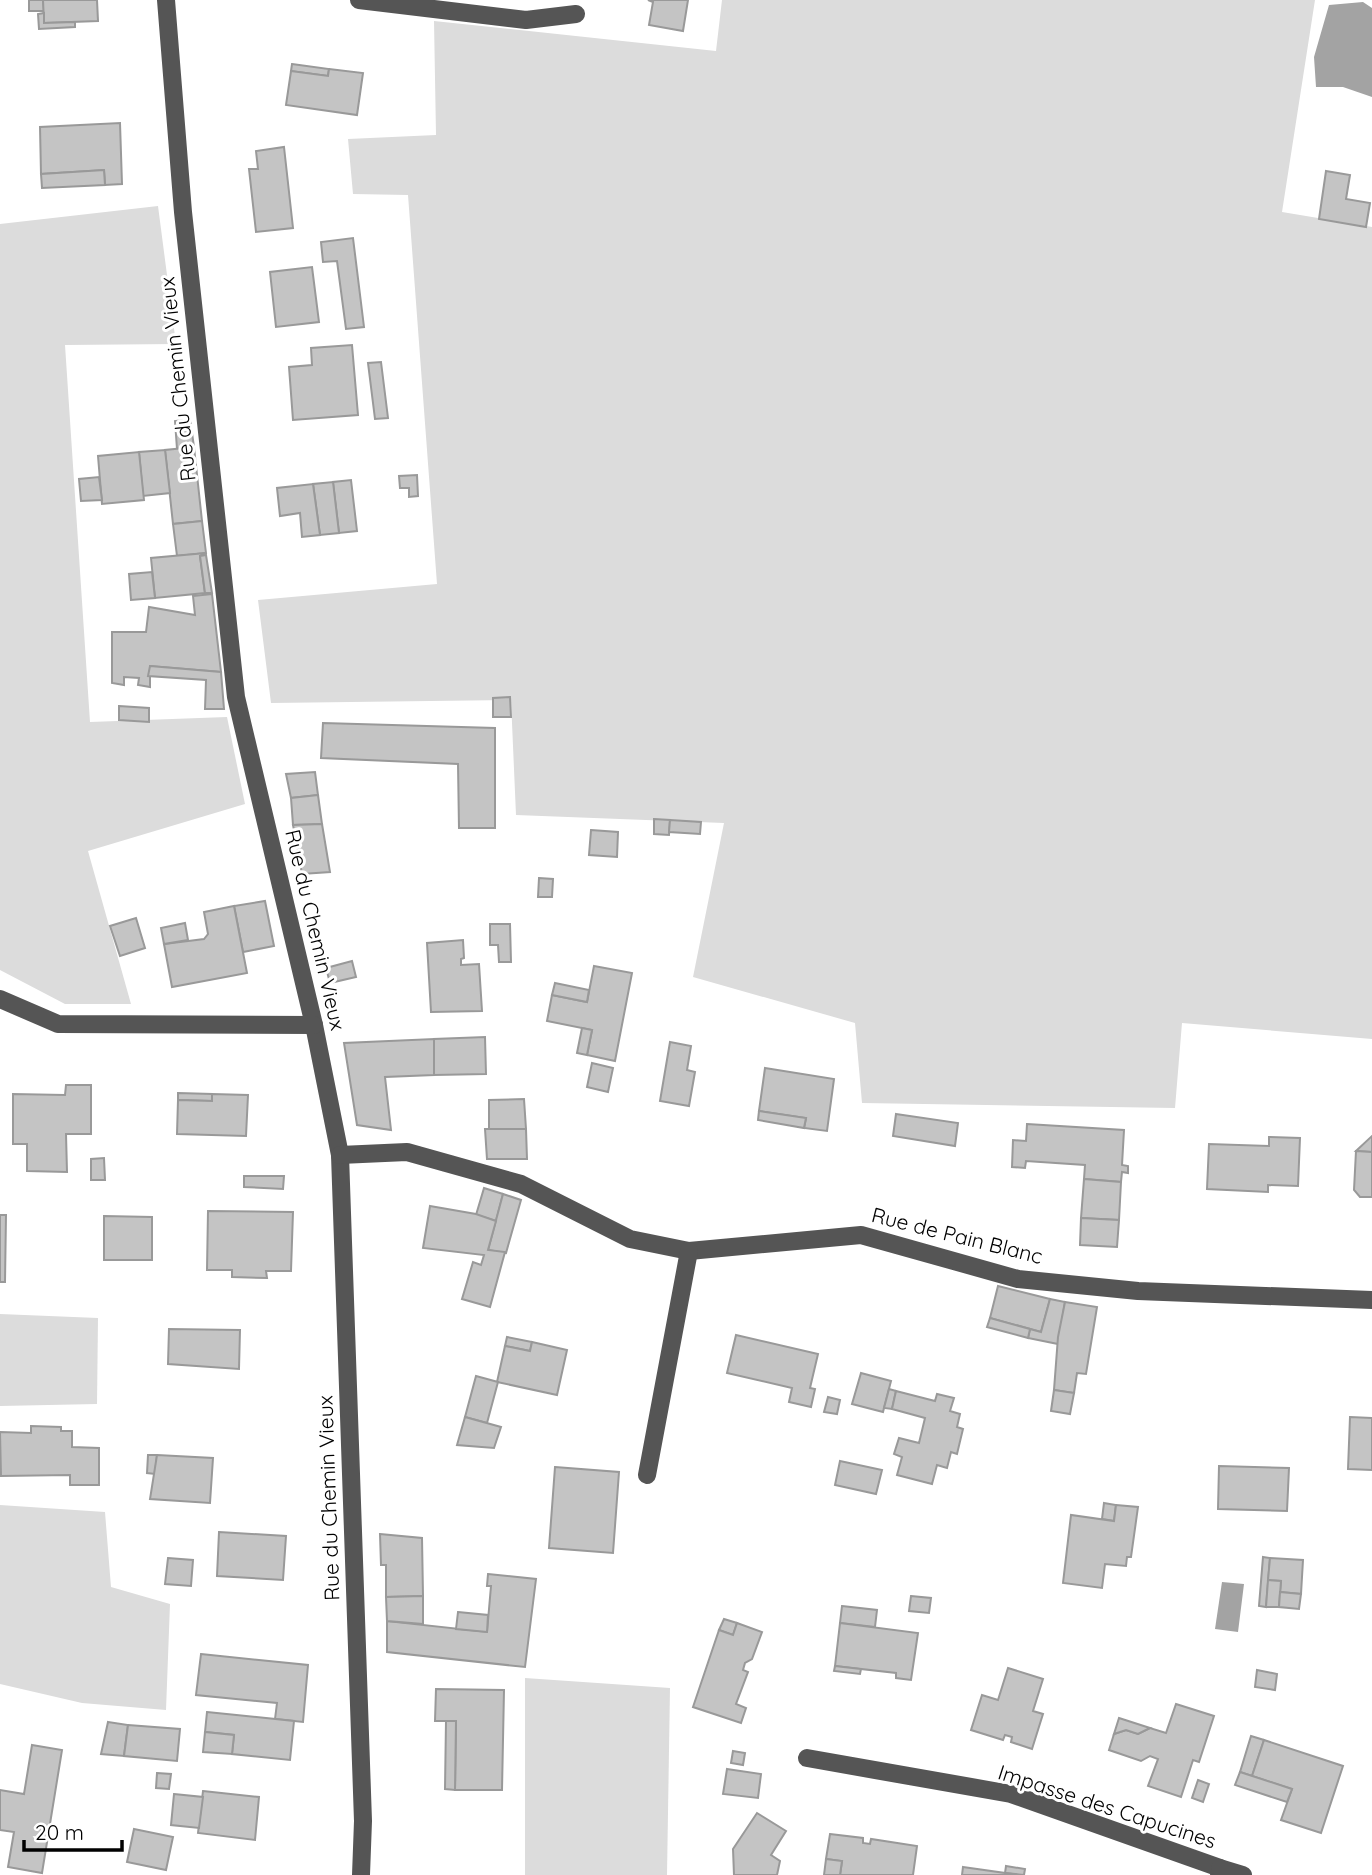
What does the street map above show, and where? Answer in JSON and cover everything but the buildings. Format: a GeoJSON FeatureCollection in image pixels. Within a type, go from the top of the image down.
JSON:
{"type":"FeatureCollection","features":[{"type":"Feature","properties":{"kind":"street","name":"Rue du Chemin Vieux"},"geometry":{"type":"LineString","coordinates":[[166,0],[183,212],[236,697],[314,1025],[340,1155],[363,1821],[361,1875]]}},
{"type":"Feature","properties":{"kind":"street"},"geometry":{"type":"LineString","coordinates":[[359,0],[526,20],[576,14]]}},
{"type":"Feature","properties":{"kind":"street"},"geometry":{"type":"LineString","coordinates":[[0,999],[58,1024],[314,1025]]}},
{"type":"Feature","properties":{"kind":"street","name":"Rue de Pain Blanc"},"geometry":{"type":"LineString","coordinates":[[340,1155],[407,1152],[520,1184],[630,1239],[689,1251],[861,1235],[1018,1279],[1138,1291],[1372,1300]]}},
{"type":"Feature","properties":{"kind":"street"},"geometry":{"type":"LineString","coordinates":[[647,1475],[689,1251]]}},
{"type":"Feature","properties":{"kind":"street","name":"Impasse des Capucines"},"geometry":{"type":"LineString","coordinates":[[807,1758],[1011,1794],[1220,1872],[1243,1875]]}},
{"type":"Feature","properties":{"kind":"shaded area"},"geometry":{"type":"Polygon","coordinates":[[[722,0],[1315,0],[1282,212],[1372,227],[1372,1039],[1182,1023],[1175,1108],[862,1103],[855,1023],[693,977],[724,823],[516,815],[511,700],[271,703],[258,600],[437,584],[408,195],[353,194],[348,139],[436,135],[434,21],[716,51],[722,0]]]}},
{"type":"Feature","properties":{"kind":"shaded area"},"geometry":{"type":"Polygon","coordinates":[[[1363,2],[1372,8],[1372,97],[1343,87],[1316,87],[1314,57],[1329,5],[1363,2]]]}},
{"type":"Feature","properties":{"kind":"shaded area"},"geometry":{"type":"Polygon","coordinates":[[[158,206],[176,344],[65,345],[90,722],[227,717],[245,804],[88,851],[131,1004],[65,1004],[0,970],[0,224],[158,206]]]}},
{"type":"Feature","properties":{"kind":"shaded area"},"geometry":{"type":"Polygon","coordinates":[[[0,1314],[98,1318],[97,1404],[0,1406],[0,1314]]]}},
{"type":"Feature","properties":{"kind":"shaded area"},"geometry":{"type":"Polygon","coordinates":[[[0,1505],[105,1512],[111,1587],[170,1604],[166,1710],[82,1703],[0,1684],[0,1505]]]}},
{"type":"Feature","properties":{"kind":"shaded area"},"geometry":{"type":"Polygon","coordinates":[[[1222,1582],[1244,1584],[1238,1632],[1215,1629],[1222,1582]]]}},
{"type":"Feature","properties":{"kind":"shaded area"},"geometry":{"type":"Polygon","coordinates":[[[525,1678],[670,1688],[667,1875],[525,1875],[525,1678]]]}}]}
